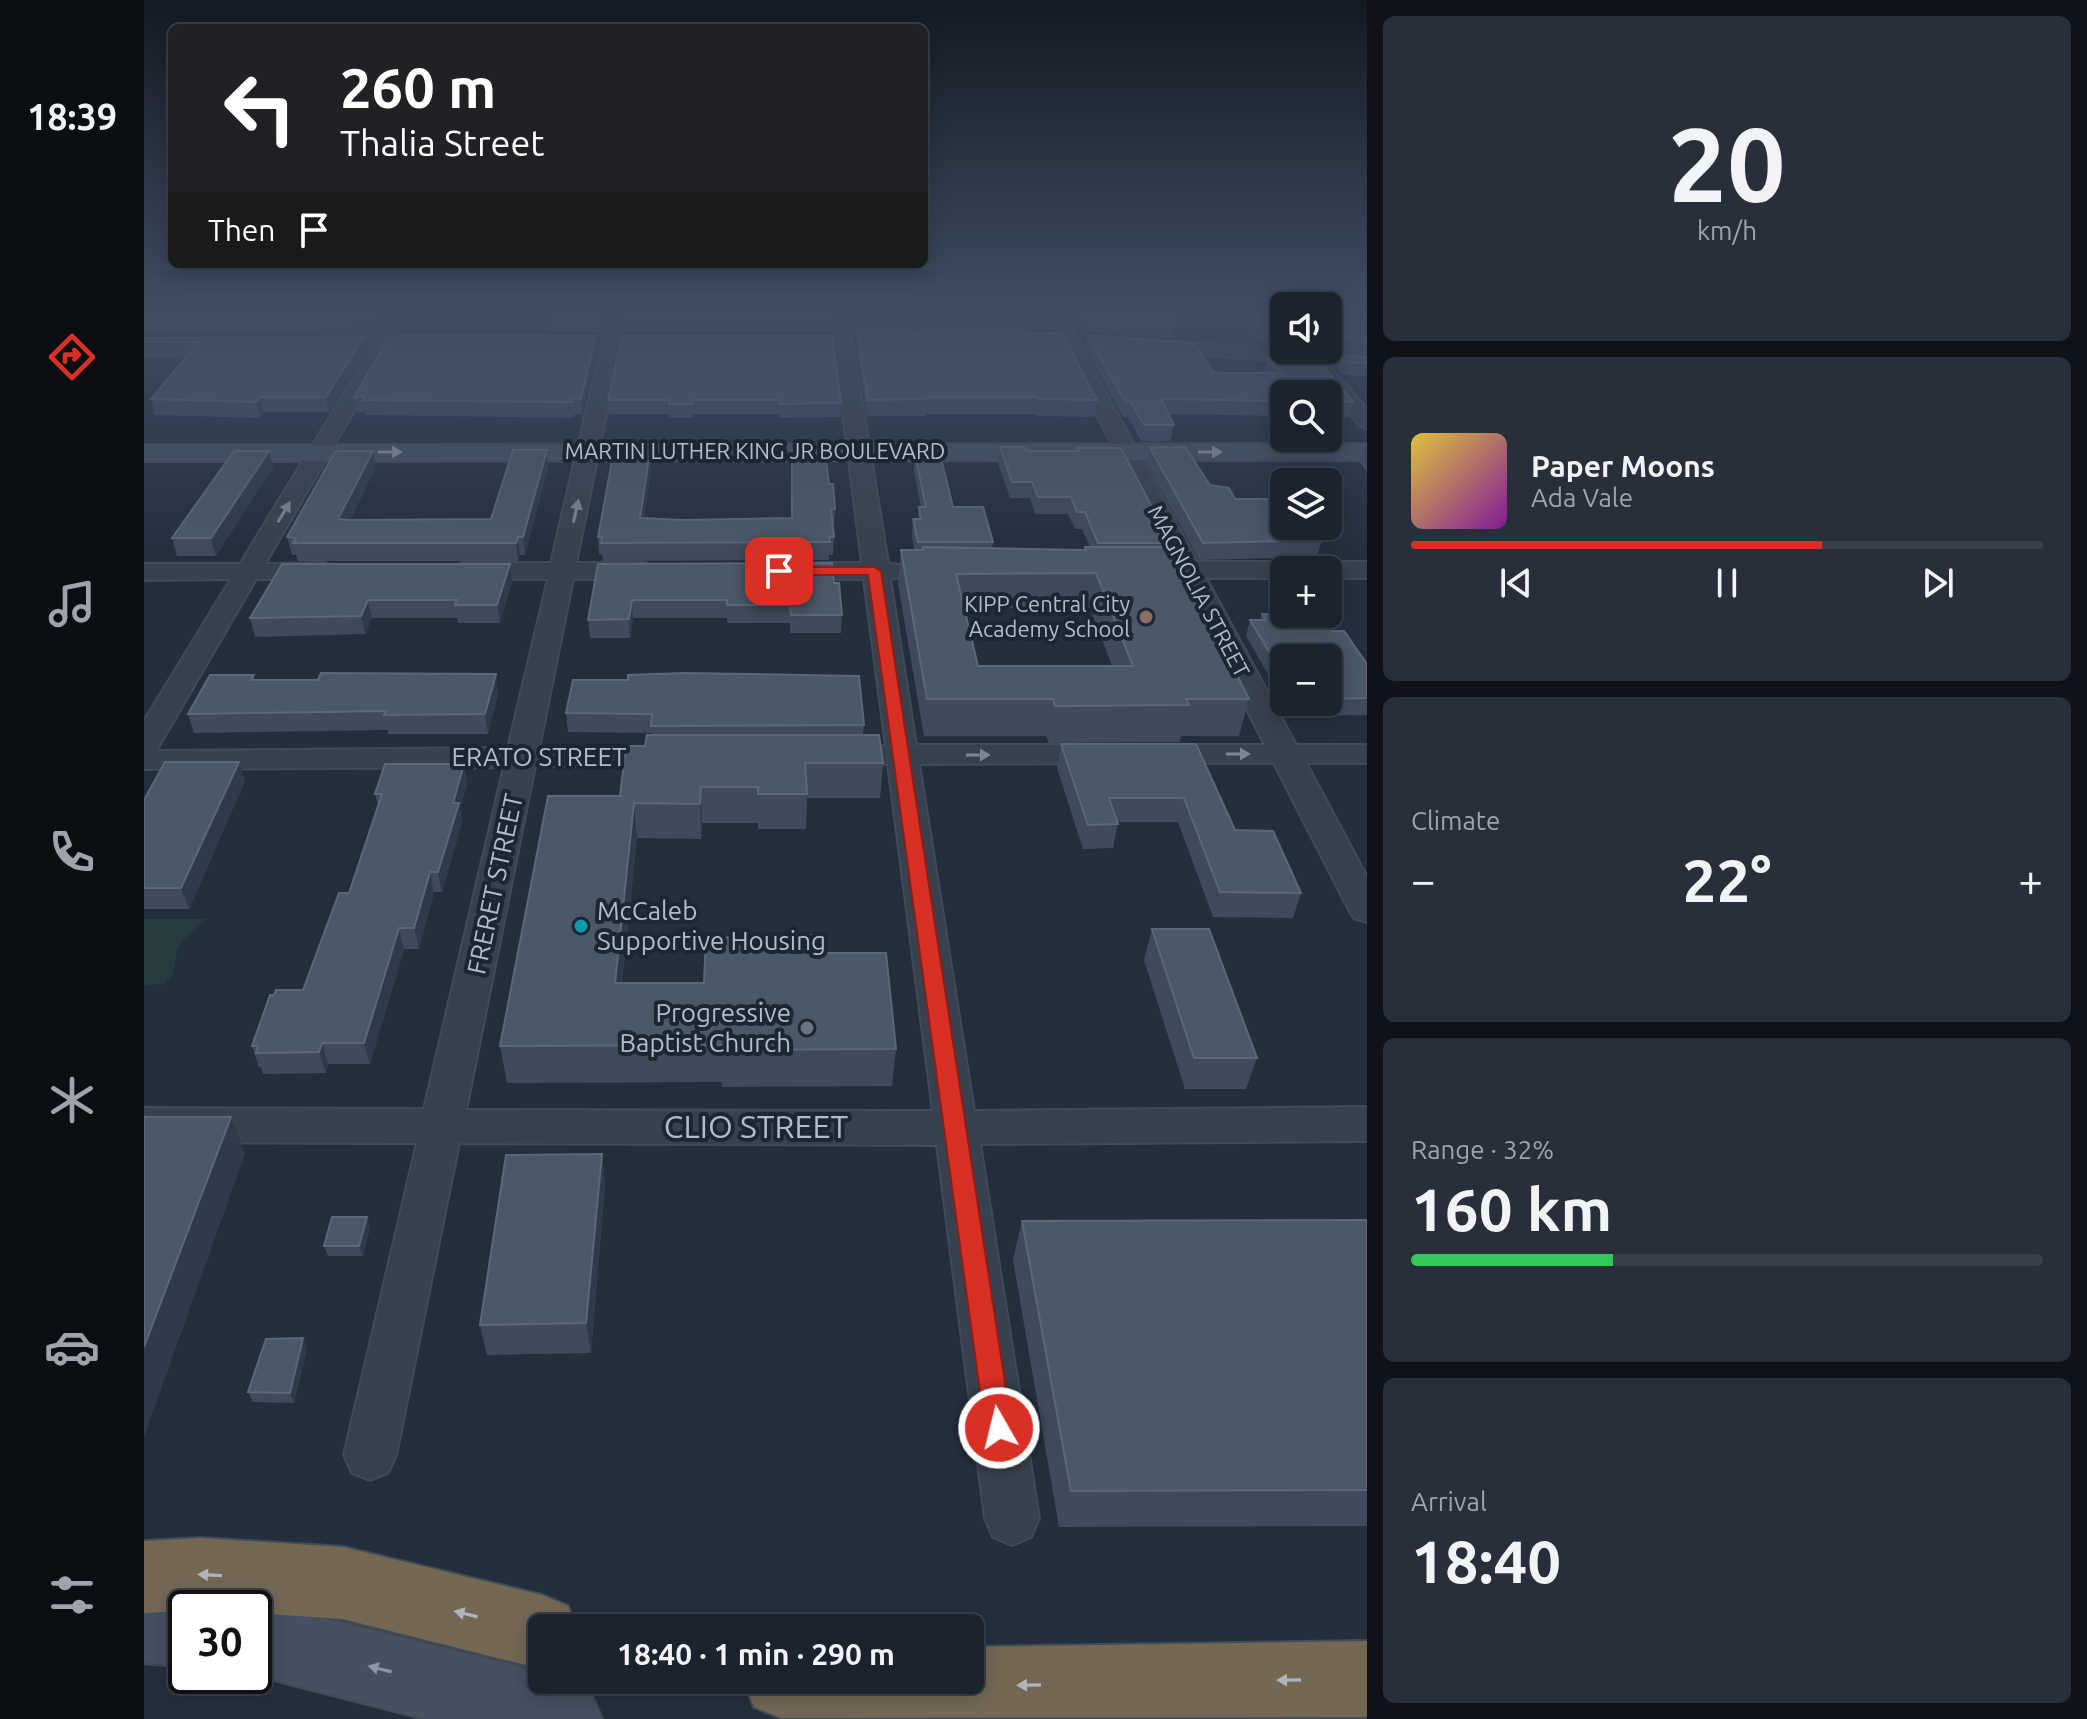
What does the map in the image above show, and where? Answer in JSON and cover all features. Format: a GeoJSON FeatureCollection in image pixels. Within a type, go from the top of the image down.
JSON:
{"type":"FeatureCollection","features":[{"type":"Feature","properties":{"kind":"highway"},"geometry":{"type":"LineString","coordinates":[[144,1577],[201,1574],[343,1583],[528,1629]]}},
{"type":"Feature","properties":{"kind":"highway"},"geometry":{"type":"LineString","coordinates":[[984,1685],[1367,1679]]}},
{"type":"Feature","properties":{"kind":"street"},"geometry":{"type":"LineString","coordinates":[[144,746],[354,393]]}},
{"type":"Feature","properties":{"kind":"street","name":"FRERET STREET"},"geometry":{"type":"LineString","coordinates":[[370,1455],[600,393]]}},
{"type":"Feature","properties":{"kind":"street"},"geometry":{"type":"LineString","coordinates":[[848,393],[1012,1518]]}},
{"type":"Feature","properties":{"kind":"street","name":"MAGNOLIA STREET"},"geometry":{"type":"LineString","coordinates":[[1100,393],[1188,570],[1367,910]]}},
{"type":"Feature","properties":{"kind":"street"},"geometry":{"type":"LineString","coordinates":[[1342,393],[1367,424]]}},
{"type":"Feature","properties":{"kind":"street"},"geometry":{"type":"LineString","coordinates":[[1342,426],[1367,424]]}},
{"type":"Feature","properties":{"kind":"street","name":"MARTIN LUTHER KING JR BOULEVARD"},"geometry":{"type":"LineString","coordinates":[[144,428],[326,440]]}},
{"type":"Feature","properties":{"kind":"street","name":"MARTIN LUTHER KING JR BOULEVARD"},"geometry":{"type":"LineString","coordinates":[[1121,439],[1270,428]]}},
{"type":"Feature","properties":{"kind":"street","name":"MARTIN LUTHER KING JR BOULEVARD"},"geometry":{"type":"LineString","coordinates":[[144,453],[326,440],[591,439],[1121,439],[1367,452]]}},
{"type":"Feature","properties":{"kind":"street"},"geometry":{"type":"LineString","coordinates":[[1110,571],[1270,570]]}},
{"type":"Feature","properties":{"kind":"street"},"geometry":{"type":"LineString","coordinates":[[1342,570],[1367,570]]}},
{"type":"Feature","properties":{"kind":"street"},"geometry":{"type":"LineString","coordinates":[[144,572],[342,571]]}},
{"type":"Feature","properties":{"kind":"street"},"geometry":{"type":"LineString","coordinates":[[436,571],[668,571]]}},
{"type":"Feature","properties":{"kind":"street"},"geometry":{"type":"LineString","coordinates":[[763,571],[921,571]]}},
{"type":"Feature","properties":{"kind":"street"},"geometry":{"type":"LineString","coordinates":[[806,755],[1367,754]]}},
{"type":"Feature","properties":{"kind":"street","name":"ERATO STREET"},"geometry":{"type":"LineString","coordinates":[[144,760],[696,756]]}},
{"type":"Feature","properties":{"kind":"street","name":"CLIO STREET"},"geometry":{"type":"LineString","coordinates":[[144,1125],[956,1128],[1367,1124]]}},
{"type":"Feature","properties":{"kind":"street"},"geometry":{"type":"LineString","coordinates":[[144,1626],[168,1628]]}},
{"type":"Feature","properties":{"kind":"street"},"geometry":{"type":"LineString","coordinates":[[272,1643],[501,1700],[563,1719]]}},
{"type":"Feature","properties":{"kind":"green space"},"geometry":{"type":"Polygon","coordinates":[[[144,919],[206,919],[178,946],[173,974],[164,984],[144,985],[144,919]]]}},
{"type":"Feature","properties":{"kind":"building"},"geometry":{"type":"Polygon","coordinates":[[[156,393],[328,393],[326,397],[260,397],[256,402],[151,399],[156,393]]]}},
{"type":"Feature","properties":{"kind":"building"},"geometry":{"type":"Polygon","coordinates":[[[356,393],[582,393],[581,399],[574,399],[573,402],[363,400],[365,396],[354,397],[356,393]]]}},
{"type":"Feature","properties":{"kind":"building"},"geometry":{"type":"Polygon","coordinates":[[[609,393],[840,393],[841,403],[693,400],[693,404],[669,404],[669,400],[608,400],[609,393]]]}},
{"type":"Feature","properties":{"kind":"building"},"geometry":{"type":"Polygon","coordinates":[[[867,393],[1093,393],[1097,400],[926,397],[868,400],[867,393]]]}},
{"type":"Feature","properties":{"kind":"building"},"geometry":{"type":"Polygon","coordinates":[[[1120,393],[1270,393],[1270,401],[1161,399],[1174,425],[1144,425],[1131,402],[1125,402],[1120,393]]]}},
{"type":"Feature","properties":{"kind":"building"},"geometry":{"type":"Polygon","coordinates":[[[1342,393],[1346,393],[1353,402],[1342,402],[1342,393]]]}},
{"type":"Feature","properties":{"kind":"building"},"geometry":{"type":"Polygon","coordinates":[[[1000,447],[1024,447],[1026,451],[1121,448],[1171,543],[1098,543],[1085,512],[1077,512],[1071,497],[1038,497],[1032,482],[1012,482],[1000,447]]]}},
{"type":"Feature","properties":{"kind":"building"},"geometry":{"type":"Polygon","coordinates":[[[1185,447],[1210,485],[1229,488],[1235,499],[1270,499],[1270,540],[1322,540],[1203,543],[1150,448],[1185,447]]]}},
{"type":"Feature","properties":{"kind":"building"},"geometry":{"type":"Polygon","coordinates":[[[513,450],[547,450],[523,537],[518,537],[516,543],[293,543],[296,538],[287,537],[335,452],[373,451],[338,519],[491,519],[513,450]]]}},
{"type":"Feature","properties":{"kind":"building"},"geometry":{"type":"Polygon","coordinates":[[[614,450],[650,452],[640,518],[684,520],[792,518],[792,450],[825,450],[829,484],[833,484],[835,509],[831,509],[834,537],[829,537],[830,542],[601,543],[602,537],[598,537],[614,450]]]}},
{"type":"Feature","properties":{"kind":"building"},"geometry":{"type":"Polygon","coordinates":[[[234,451],[269,451],[211,538],[172,538],[234,451]]]}},
{"type":"Feature","properties":{"kind":"building"},"geometry":{"type":"Polygon","coordinates":[[[915,454],[940,454],[953,507],[983,507],[993,542],[918,542],[913,519],[921,519],[919,507],[926,507],[915,454]]]}},
{"type":"Feature","properties":{"kind":"building"},"geometry":{"type":"Polygon","coordinates":[[[923,547],[1086,550],[1085,547],[1173,547],[1249,699],[1186,699],[1189,705],[1055,706],[1053,699],[927,699],[901,550],[923,550],[923,547]],[[1096,573],[956,574],[978,666],[1133,666],[1096,573]]]}},
{"type":"Feature","properties":{"kind":"building"},"geometry":{"type":"Polygon","coordinates":[[[832,563],[834,583],[839,583],[842,615],[791,615],[790,605],[727,605],[727,600],[632,600],[629,619],[588,620],[598,564],[832,563]]]}},
{"type":"Feature","properties":{"kind":"building"},"geometry":{"type":"Polygon","coordinates":[[[282,564],[510,564],[497,605],[455,605],[457,600],[368,600],[361,616],[250,618],[282,564]]]}},
{"type":"Feature","properties":{"kind":"building"},"geometry":{"type":"Polygon","coordinates":[[[1262,614],[1270,614],[1270,628],[1330,628],[1332,631],[1344,631],[1367,664],[1367,698],[1342,699],[1342,644],[1270,644],[1270,654],[1250,620],[1265,620],[1262,614]]]}},
{"type":"Feature","properties":{"kind":"building"},"geometry":{"type":"Polygon","coordinates":[[[321,673],[496,674],[485,714],[384,715],[386,711],[188,714],[210,675],[254,675],[251,680],[318,680],[321,673]]]}},
{"type":"Feature","properties":{"kind":"building"},"geometry":{"type":"Polygon","coordinates":[[[628,675],[859,676],[864,725],[651,726],[652,714],[566,713],[573,680],[628,680],[628,675]]]}},
{"type":"Feature","properties":{"kind":"building"},"geometry":{"type":"Polygon","coordinates":[[[647,735],[879,735],[883,763],[805,763],[807,794],[758,794],[758,787],[701,787],[700,804],[634,803],[615,983],[704,983],[706,938],[813,935],[814,953],[886,953],[896,1049],[722,1050],[722,1045],[500,1046],[548,796],[620,796],[626,746],[645,746],[647,735]]]}},
{"type":"Feature","properties":{"kind":"building"},"geometry":{"type":"Polygon","coordinates":[[[1061,744],[1196,744],[1235,830],[1273,831],[1301,893],[1220,892],[1184,798],[1109,798],[1118,824],[1088,825],[1061,744]]]}},
{"type":"Feature","properties":{"kind":"building"},"geometry":{"type":"Polygon","coordinates":[[[165,762],[239,762],[181,888],[144,888],[144,800],[165,762]]]}},
{"type":"Feature","properties":{"kind":"building"},"geometry":{"type":"Polygon","coordinates":[[[385,764],[464,764],[453,803],[459,803],[438,872],[430,872],[414,928],[399,928],[364,1043],[322,1043],[319,1052],[256,1053],[258,1046],[252,1046],[270,995],[274,995],[276,990],[303,990],[339,893],[349,893],[382,794],[375,794],[385,764]]]}},
{"type":"Feature","properties":{"kind":"building"},"geometry":{"type":"Polygon","coordinates":[[[1152,929],[1209,929],[1257,1058],[1194,1058],[1152,929]]]}},
{"type":"Feature","properties":{"kind":"building"},"geometry":{"type":"Polygon","coordinates":[[[144,1117],[231,1117],[144,1347],[144,1117]]]}},
{"type":"Feature","properties":{"kind":"building"},"geometry":{"type":"Polygon","coordinates":[[[602,1154],[586,1323],[480,1325],[506,1155],[602,1154]]]}},
{"type":"Feature","properties":{"kind":"building"},"geometry":{"type":"Polygon","coordinates":[[[332,1217],[367,1217],[359,1246],[324,1246],[332,1217]]]}},
{"type":"Feature","properties":{"kind":"building"},"geometry":{"type":"Polygon","coordinates":[[[1367,1220],[1367,1490],[1071,1491],[1022,1221],[1367,1220]]]}},
{"type":"Feature","properties":{"kind":"building"},"geometry":{"type":"Polygon","coordinates":[[[303,1338],[290,1393],[248,1392],[266,1339],[303,1338]]]}},
{"type":"Feature","properties":{"kind":"place","name":"KIPP Central City Academy School"},"geometry":{"type":"Point","coordinates":[1146,617]}},
{"type":"Feature","properties":{"kind":"place","name":"McCaleb Supportive Housing"},"geometry":{"type":"Point","coordinates":[581,926]}},
{"type":"Feature","properties":{"kind":"place","name":"Progressive Baptist Church"},"geometry":{"type":"Point","coordinates":[807,1028]}},
{"type":"Feature","properties":{"kind":"route"},"geometry":{"type":"LineString","coordinates":[[779,571],[874,571],[999,1428]]}}]}
